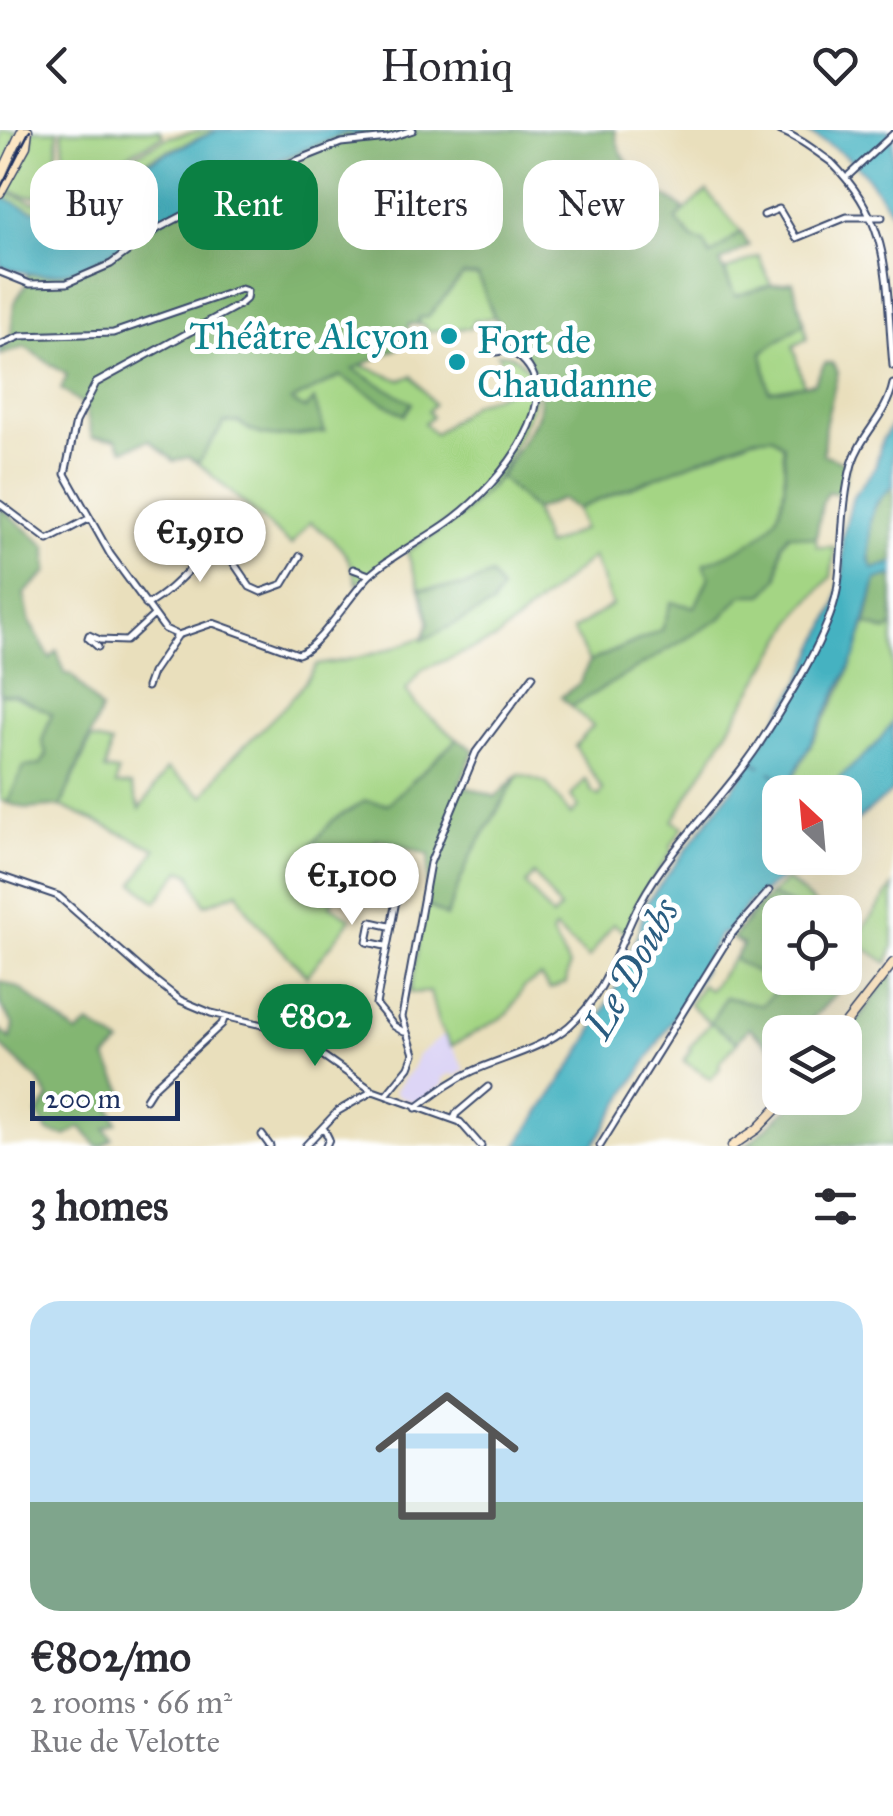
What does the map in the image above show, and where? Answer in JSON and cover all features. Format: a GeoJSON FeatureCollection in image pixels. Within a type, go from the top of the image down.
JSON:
{"type":"FeatureCollection","features":[{"type":"Feature","properties":{"kind":"main road"},"geometry":{"type":"LineString","coordinates":[[0,177],[28,142],[25,130]]}},
{"type":"Feature","properties":{"kind":"main road"},"geometry":{"type":"LineString","coordinates":[[0,193],[17,156]]}},
{"type":"Feature","properties":{"kind":"main road"},"geometry":{"type":"LineString","coordinates":[[852,1015],[893,963]]}},
{"type":"Feature","properties":{"kind":"main road"},"geometry":{"type":"LineString","coordinates":[[732,1146],[771,1115]]}},
{"type":"Feature","properties":{"kind":"street"},"geometry":{"type":"LineString","coordinates":[[0,272],[30,284],[67,283],[111,264],[158,228],[262,174],[341,144],[388,138],[413,130]]}},
{"type":"Feature","properties":{"kind":"street"},"geometry":{"type":"LineString","coordinates":[[764,215],[778,209],[796,238],[843,218],[883,220],[850,173],[804,141],[778,130]]}},
{"type":"Feature","properties":{"kind":"street"},"geometry":{"type":"LineString","coordinates":[[850,173],[893,134]]}},
{"type":"Feature","properties":{"kind":"street"},"geometry":{"type":"LineString","coordinates":[[892,254],[893,366]]}},
{"type":"Feature","properties":{"kind":"street"},"geometry":{"type":"LineString","coordinates":[[0,345],[20,336],[112,332],[241,289],[248,290],[240,304],[96,383],[76,422],[65,474],[146,605],[165,629],[178,636]]}},
{"type":"Feature","properties":{"kind":"street"},"geometry":{"type":"LineString","coordinates":[[147,687],[178,636],[212,623],[292,653],[303,653],[315,644],[330,620],[370,575],[454,518],[498,476],[534,414],[538,388],[524,360],[508,350],[496,352]]}},
{"type":"Feature","properties":{"kind":"street"},"geometry":{"type":"LineString","coordinates":[[416,1108],[457,1078],[564,1030],[599,992],[640,902],[689,830],[756,749],[801,674],[837,590],[844,498],[853,460],[887,406],[893,384]]}},
{"type":"Feature","properties":{"kind":"street"},"geometry":{"type":"LineString","coordinates":[[0,504],[48,540],[90,518]]}},
{"type":"Feature","properties":{"kind":"street"},"geometry":{"type":"LineString","coordinates":[[146,605],[165,593],[218,540],[234,530]]}},
{"type":"Feature","properties":{"kind":"street"},"geometry":{"type":"LineString","coordinates":[[218,540],[250,587],[261,592],[283,584],[300,556]]}},
{"type":"Feature","properties":{"kind":"street"},"geometry":{"type":"LineString","coordinates":[[353,570],[370,575]]}},
{"type":"Feature","properties":{"kind":"street"},"geometry":{"type":"LineString","coordinates":[[99,657],[99,644],[128,640],[154,616]]}},
{"type":"Feature","properties":{"kind":"street"},"geometry":{"type":"LineString","coordinates":[[387,1094],[412,1061],[414,1050],[403,1010],[430,863],[476,752],[533,676]]}},
{"type":"Feature","properties":{"kind":"street"},"geometry":{"type":"LineString","coordinates":[[401,874],[376,1004],[394,1026],[407,1033]]}},
{"type":"Feature","properties":{"kind":"street"},"geometry":{"type":"LineString","coordinates":[[0,876],[58,896],[165,989],[192,1006],[288,1032],[373,1091],[454,1119],[480,1146]]}},
{"type":"Feature","properties":{"kind":"street"},"geometry":{"type":"LineString","coordinates":[[600,1146],[730,936],[769,891]]}},
{"type":"Feature","properties":{"kind":"street"},"geometry":{"type":"LineString","coordinates":[[385,946],[367,942],[371,922],[389,926]]}},
{"type":"Feature","properties":{"kind":"street"},"geometry":{"type":"LineString","coordinates":[[146,1099],[222,1024],[225,1016]]}},
{"type":"Feature","properties":{"kind":"street"},"geometry":{"type":"LineString","coordinates":[[454,1119],[488,1087]]}},
{"type":"Feature","properties":{"kind":"street"},"geometry":{"type":"LineString","coordinates":[[305,1146],[338,1111],[373,1091]]}},
{"type":"Feature","properties":{"kind":"street"},"geometry":{"type":"LineString","coordinates":[[324,1129],[328,1142],[335,1146]]}},
{"type":"Feature","properties":{"kind":"street"},"geometry":{"type":"LineString","coordinates":[[262,1135],[270,1146]]}},
{"type":"Feature","properties":{"kind":"shaded area"},"geometry":{"type":"Polygon","coordinates":[[[445,1034],[465,1070],[455,1077],[452,1073],[443,1078],[443,1085],[418,1102],[396,1094],[418,1055],[445,1034]]]}},
{"type":"Feature","properties":{"kind":"green space"},"geometry":{"type":"Polygon","coordinates":[[[0,130],[18,130],[10,152],[24,160],[32,141],[31,130],[58,130],[54,160],[30,160],[30,196],[0,187],[0,130]]]}},
{"type":"Feature","properties":{"kind":"green space"},"geometry":{"type":"Polygon","coordinates":[[[62,130],[159,130],[163,136],[117,160],[64,160],[62,130]]]}},
{"type":"Feature","properties":{"kind":"green space"},"geometry":{"type":"Polygon","coordinates":[[[218,130],[147,160],[126,160],[169,137],[218,130]]]}},
{"type":"Feature","properties":{"kind":"green space"},"geometry":{"type":"Polygon","coordinates":[[[370,130],[615,130],[626,160],[523,160],[523,250],[659,250],[659,192],[684,209],[676,220],[692,239],[704,242],[710,256],[741,232],[749,246],[720,262],[735,296],[793,282],[804,323],[762,352],[769,391],[814,383],[825,363],[832,363],[838,372],[825,426],[823,454],[848,464],[842,494],[828,492],[822,504],[816,538],[789,534],[782,544],[778,578],[763,595],[742,595],[721,618],[571,707],[561,697],[580,683],[589,662],[662,630],[671,602],[695,607],[709,577],[704,564],[746,545],[772,524],[784,493],[783,445],[772,436],[753,438],[577,509],[562,499],[534,510],[500,477],[538,415],[541,388],[529,362],[494,317],[478,276],[463,275],[428,317],[419,318],[418,324],[409,324],[407,344],[353,369],[412,403],[404,415],[340,376],[291,401],[305,409],[314,400],[325,432],[269,436],[239,422],[224,423],[198,463],[188,457],[174,461],[149,440],[123,450],[116,439],[92,437],[85,406],[61,389],[67,375],[25,347],[0,355],[0,348],[10,344],[14,303],[26,285],[27,274],[76,267],[114,250],[158,250],[158,222],[178,209],[178,250],[318,250],[318,160],[280,160],[348,132],[352,135],[370,130]]]}},
{"type":"Feature","properties":{"kind":"green space"},"geometry":{"type":"Polygon","coordinates":[[[707,191],[741,232],[710,256],[675,219],[707,191]]]}},
{"type":"Feature","properties":{"kind":"green space"},"geometry":{"type":"Polygon","coordinates":[[[6,192],[30,201],[30,209],[3,197],[6,192]]]}},
{"type":"Feature","properties":{"kind":"green space"},"geometry":{"type":"Polygon","coordinates":[[[759,256],[771,285],[735,297],[725,271],[759,256]]]}},
{"type":"Feature","properties":{"kind":"green space"},"geometry":{"type":"Polygon","coordinates":[[[468,273],[478,276],[494,317],[473,321],[471,328],[427,331],[418,324],[418,318],[428,316],[468,273]]]}},
{"type":"Feature","properties":{"kind":"green space"},"geometry":{"type":"Polygon","coordinates":[[[804,323],[807,339],[793,346],[804,386],[769,392],[762,352],[804,323]]]}},
{"type":"Feature","properties":{"kind":"green space"},"geometry":{"type":"Polygon","coordinates":[[[497,354],[509,355],[523,364],[535,390],[530,412],[501,471],[466,508],[357,584],[346,556],[310,522],[291,545],[198,463],[223,423],[240,422],[279,437],[314,401],[306,409],[290,402],[341,376],[404,415],[412,403],[352,370],[360,365],[400,380],[412,376],[434,404],[428,411],[432,417],[424,423],[435,434],[473,404],[516,388],[497,354]]]}},
{"type":"Feature","properties":{"kind":"green space"},"geometry":{"type":"Polygon","coordinates":[[[771,435],[783,445],[784,493],[780,510],[762,535],[705,564],[709,577],[695,608],[662,630],[589,662],[573,630],[612,605],[593,557],[496,639],[422,670],[406,690],[416,705],[457,739],[388,805],[365,801],[326,885],[338,892],[330,905],[351,919],[307,976],[259,925],[238,892],[205,905],[190,874],[181,870],[156,902],[134,883],[156,849],[61,806],[91,739],[111,744],[105,770],[118,772],[116,785],[131,785],[140,809],[167,769],[204,796],[228,762],[288,703],[316,665],[407,643],[492,605],[465,586],[420,589],[407,552],[458,519],[500,477],[534,510],[546,546],[583,529],[577,509],[753,438],[771,435]]]}},
{"type":"Feature","properties":{"kind":"green space"},"geometry":{"type":"Polygon","coordinates":[[[893,485],[893,563],[873,569],[869,524],[878,503],[893,485]]]}},
{"type":"Feature","properties":{"kind":"green space"},"geometry":{"type":"Polygon","coordinates":[[[0,507],[47,547],[47,572],[24,594],[30,623],[50,658],[57,651],[65,674],[71,674],[101,710],[61,806],[28,809],[7,803],[24,767],[40,765],[47,755],[42,741],[52,714],[15,695],[0,694],[0,507]]]}},
{"type":"Feature","properties":{"kind":"green space"},"geometry":{"type":"Polygon","coordinates":[[[789,534],[816,538],[817,547],[835,547],[831,577],[800,611],[673,821],[683,827],[672,851],[638,901],[626,932],[613,924],[589,958],[555,929],[552,934],[569,966],[566,983],[550,989],[540,977],[524,987],[508,1014],[451,1046],[438,1023],[430,992],[410,993],[425,903],[446,916],[470,857],[519,774],[546,783],[571,815],[579,807],[571,796],[586,779],[592,792],[599,796],[603,790],[575,746],[593,726],[571,707],[721,618],[742,595],[778,578],[782,544],[789,534]],[[534,874],[526,884],[552,917],[560,909],[534,874]]]}},
{"type":"Feature","properties":{"kind":"green space"},"geometry":{"type":"Polygon","coordinates":[[[491,575],[501,590],[492,605],[423,640],[429,621],[420,589],[465,586],[491,575]]]}},
{"type":"Feature","properties":{"kind":"green space"},"geometry":{"type":"Polygon","coordinates":[[[893,576],[893,625],[886,631],[866,624],[876,579],[893,576]]]}},
{"type":"Feature","properties":{"kind":"green space"},"geometry":{"type":"Polygon","coordinates":[[[866,624],[886,631],[893,625],[893,722],[875,746],[843,775],[794,775],[844,684],[866,624]]]}},
{"type":"Feature","properties":{"kind":"green space"},"geometry":{"type":"Polygon","coordinates":[[[8,693],[52,713],[42,741],[47,755],[40,766],[24,767],[7,803],[0,800],[0,694],[8,693]]]}},
{"type":"Feature","properties":{"kind":"green space"},"geometry":{"type":"Polygon","coordinates":[[[457,739],[474,750],[460,785],[496,797],[519,774],[470,857],[446,917],[425,903],[429,855],[377,839],[351,878],[346,895],[327,886],[318,891],[296,863],[333,820],[365,801],[388,804],[457,739]]]}},
{"type":"Feature","properties":{"kind":"green space"},"geometry":{"type":"Polygon","coordinates":[[[787,880],[804,895],[770,895],[787,880]]]}},
{"type":"Feature","properties":{"kind":"green space"},"geometry":{"type":"Polygon","coordinates":[[[893,886],[893,946],[888,963],[862,946],[862,930],[893,886]]]}},
{"type":"Feature","properties":{"kind":"green space"},"geometry":{"type":"Polygon","coordinates":[[[762,902],[762,995],[835,995],[816,1015],[762,1015],[762,1039],[749,1027],[711,1079],[684,1061],[689,1048],[710,1023],[690,1004],[702,984],[710,990],[743,946],[732,938],[762,902]]]}},
{"type":"Feature","properties":{"kind":"green space"},"geometry":{"type":"Polygon","coordinates":[[[762,903],[762,976],[734,959],[743,945],[732,938],[762,903]]]}},
{"type":"Feature","properties":{"kind":"green space"},"geometry":{"type":"Polygon","coordinates":[[[893,970],[893,1146],[746,1146],[781,1115],[862,1115],[861,1015],[893,970]]]}},
{"type":"Feature","properties":{"kind":"green space"},"geometry":{"type":"Polygon","coordinates":[[[0,981],[21,989],[77,1034],[89,1024],[121,1044],[106,1058],[124,1093],[110,1107],[117,1123],[105,1129],[112,1138],[102,1146],[97,1146],[81,1127],[66,1136],[48,1132],[38,1114],[49,1098],[39,1081],[0,1045],[0,1029],[11,1039],[14,1025],[0,1005],[0,981]]]}},
{"type":"Feature","properties":{"kind":"green space"},"geometry":{"type":"Polygon","coordinates":[[[772,995],[835,995],[816,1015],[762,1015],[762,1039],[749,1027],[737,1042],[711,1023],[725,997],[762,1005],[772,995]]]}},
{"type":"Feature","properties":{"kind":"water"},"geometry":{"type":"Polygon","coordinates":[[[218,130],[370,130],[352,135],[348,132],[279,160],[178,160],[178,209],[158,221],[158,160],[153,160],[218,130]]]}},
{"type":"Feature","properties":{"kind":"water"},"geometry":{"type":"Polygon","coordinates":[[[801,130],[888,130],[893,136],[893,216],[855,164],[801,130]]]}},
{"type":"Feature","properties":{"kind":"water"},"geometry":{"type":"Polygon","coordinates":[[[0,195],[30,209],[30,250],[114,250],[82,267],[59,273],[25,273],[0,266],[0,195]]]}},
{"type":"Feature","properties":{"kind":"water","name":"Le Doubs"},"geometry":{"type":"Polygon","coordinates":[[[893,423],[893,485],[875,504],[870,520],[869,560],[873,569],[893,563],[893,576],[876,579],[856,655],[794,775],[762,775],[762,875],[786,875],[749,903],[725,934],[721,933],[701,967],[704,970],[593,1146],[517,1146],[580,1053],[615,990],[647,902],[745,771],[801,680],[836,604],[843,571],[842,538],[853,496],[875,468],[882,440],[893,423]]]}},
{"type":"Feature","properties":{"kind":"water"},"geometry":{"type":"Polygon","coordinates":[[[893,722],[893,791],[862,816],[862,775],[843,775],[875,746],[893,722]]]}},
{"type":"Feature","properties":{"kind":"ferry route"},"geometry":{"type":"LineString","coordinates":[[751,760],[775,775]]}},
{"type":"Feature","properties":{"kind":"tram line"},"geometry":{"type":"LineString","coordinates":[[0,189],[30,130]]}},
{"type":"Feature","properties":{"kind":"place","name":"Théâtre Alcyon"},"geometry":{"type":"Point","coordinates":[449,336]}},
{"type":"Feature","properties":{"kind":"place","name":"Fort de Chaudanne"},"geometry":{"type":"Point","coordinates":[457,362]}}]}
